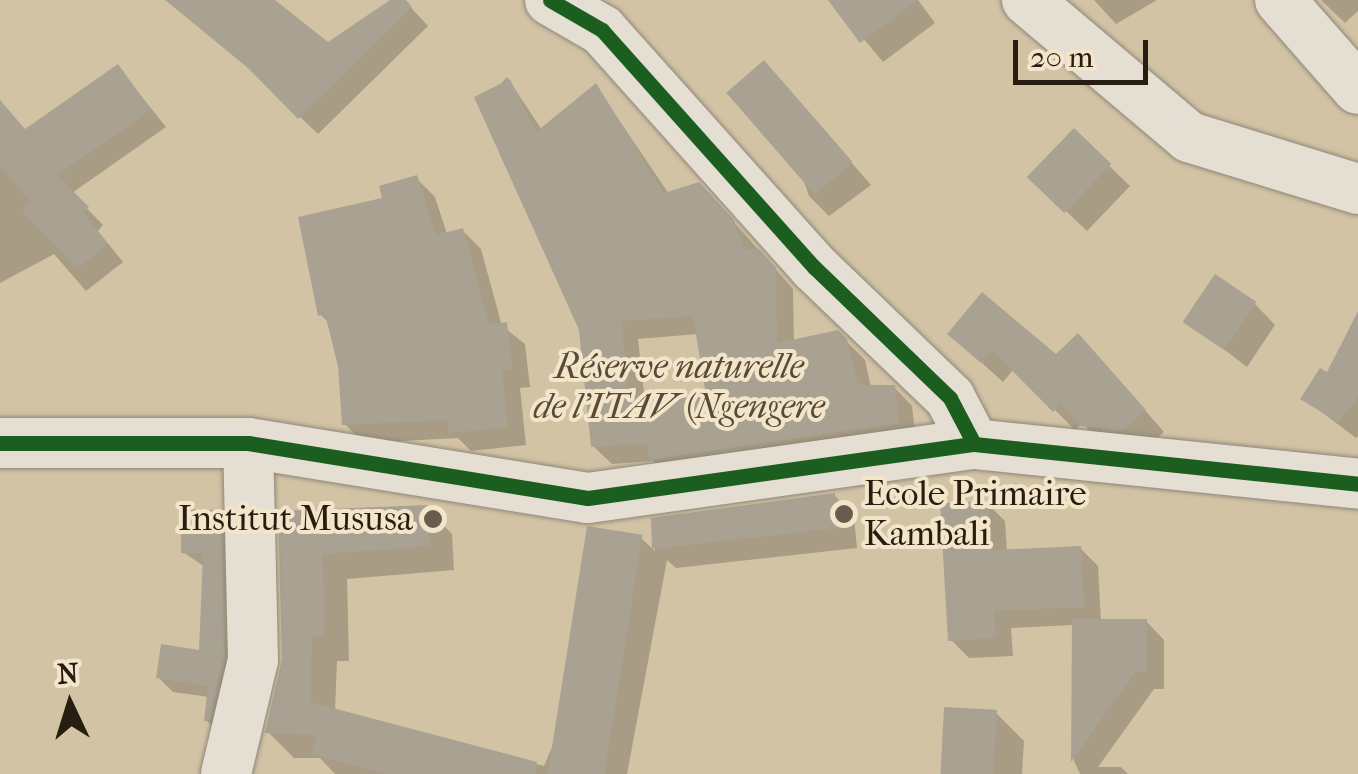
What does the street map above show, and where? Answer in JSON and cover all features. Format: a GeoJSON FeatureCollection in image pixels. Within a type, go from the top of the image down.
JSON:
{"type":"FeatureCollection","features":[{"type":"Feature","properties":{"kind":"street"},"geometry":{"type":"LineString","coordinates":[[550,0],[602,30],[814,267],[950,398],[974,444]]}},
{"type":"Feature","properties":{"kind":"street"},"geometry":{"type":"LineString","coordinates":[[1027,0],[1189,137],[1358,189]]}},
{"type":"Feature","properties":{"kind":"street"},"geometry":{"type":"LineString","coordinates":[[1280,0],[1355,78]]}},
{"type":"Feature","properties":{"kind":"street"},"geometry":{"type":"LineString","coordinates":[[0,443],[248,443],[588,498],[974,444],[1358,484]]}},
{"type":"Feature","properties":{"kind":"street"},"geometry":{"type":"LineString","coordinates":[[226,774],[254,660],[248,443]]}},
{"type":"Feature","properties":{"kind":"green space","name":"Réserve naturelle de l'ITAV (Ngengere"},"geometry":{"type":"Polygon","coordinates":[[[0,0],[1358,0],[1358,774],[0,774],[0,0]]]}},
{"type":"Feature","properties":{"kind":"building"},"geometry":{"type":"Polygon","coordinates":[[[165,0],[275,0],[328,42],[390,0],[406,0],[412,7],[298,119],[248,68],[165,0]]]}},
{"type":"Feature","properties":{"kind":"building"},"geometry":{"type":"Polygon","coordinates":[[[828,0],[918,0],[860,43],[828,0]]]}},
{"type":"Feature","properties":{"kind":"building"},"geometry":{"type":"Polygon","coordinates":[[[764,60],[853,162],[815,195],[726,93],[764,60]]]}},
{"type":"Feature","properties":{"kind":"building"},"geometry":{"type":"Polygon","coordinates":[[[118,64],[151,110],[57,175],[89,207],[83,212],[108,244],[77,268],[22,211],[31,202],[0,166],[0,100],[25,129],[118,64]]]}},
{"type":"Feature","properties":{"kind":"building"},"geometry":{"type":"Polygon","coordinates":[[[510,79],[536,132],[596,83],[664,193],[699,182],[734,220],[743,249],[759,249],[776,268],[777,343],[838,330],[847,339],[858,385],[895,385],[899,423],[649,460],[648,443],[591,447],[579,330],[474,97],[510,79]],[[693,316],[621,321],[630,401],[706,395],[693,316]]]}},
{"type":"Feature","properties":{"kind":"building"},"geometry":{"type":"Polygon","coordinates":[[[1074,128],[1111,164],[1064,213],[1027,177],[1074,128]]]}},
{"type":"Feature","properties":{"kind":"building"},"geometry":{"type":"Polygon","coordinates":[[[417,175],[436,235],[463,228],[489,325],[507,322],[512,369],[502,370],[508,427],[449,433],[448,420],[342,425],[338,366],[325,314],[318,316],[298,217],[382,198],[379,186],[417,175]]]}},
{"type":"Feature","properties":{"kind":"building"},"geometry":{"type":"Polygon","coordinates":[[[1215,274],[1256,302],[1224,350],[1183,322],[1215,274]]]}},
{"type":"Feature","properties":{"kind":"building"},"geometry":{"type":"Polygon","coordinates":[[[982,292],[1056,354],[1078,333],[1146,410],[1123,431],[1081,426],[1061,404],[1053,412],[992,350],[981,363],[947,334],[982,292]]]}},
{"type":"Feature","properties":{"kind":"building"},"geometry":{"type":"Polygon","coordinates":[[[1358,311],[1358,397],[1338,422],[1300,399],[1320,368],[1327,372],[1358,311]]]}},
{"type":"Feature","properties":{"kind":"building"},"geometry":{"type":"Polygon","coordinates":[[[835,493],[837,528],[652,549],[651,518],[835,493]]]}},
{"type":"Feature","properties":{"kind":"building"},"geometry":{"type":"Polygon","coordinates":[[[988,501],[991,550],[1081,546],[1084,607],[994,611],[996,638],[948,641],[940,503],[988,501]]]}},
{"type":"Feature","properties":{"kind":"building"},"geometry":{"type":"Polygon","coordinates":[[[427,505],[430,546],[323,554],[324,636],[312,636],[310,702],[537,762],[535,774],[387,774],[312,754],[317,735],[265,733],[282,660],[278,511],[427,505]]]}},
{"type":"Feature","properties":{"kind":"building"},"geometry":{"type":"Polygon","coordinates":[[[181,509],[221,510],[224,657],[209,721],[204,721],[208,686],[156,678],[161,644],[199,650],[203,554],[181,553],[181,509]]]}},
{"type":"Feature","properties":{"kind":"building"},"geometry":{"type":"Polygon","coordinates":[[[587,526],[642,535],[604,774],[548,774],[587,526]]]}},
{"type":"Feature","properties":{"kind":"building"},"geometry":{"type":"Polygon","coordinates":[[[1072,619],[1147,619],[1147,672],[1135,672],[1071,762],[1072,619]]]}},
{"type":"Feature","properties":{"kind":"building"},"geometry":{"type":"Polygon","coordinates":[[[944,707],[997,710],[994,774],[940,774],[944,707]]]}},
{"type":"Feature","properties":{"kind":"cycle path"},"geometry":{"type":"LineString","coordinates":[[550,0],[602,30],[814,267],[950,398],[974,444]]}},
{"type":"Feature","properties":{"kind":"cycle path"},"geometry":{"type":"LineString","coordinates":[[0,443],[248,443],[588,498],[974,444],[1358,484]]}},
{"type":"Feature","properties":{"kind":"place","name":"Ecole Primaire Kambali"},"geometry":{"type":"Point","coordinates":[844,514]}},
{"type":"Feature","properties":{"kind":"place","name":"Institut Mususa"},"geometry":{"type":"Point","coordinates":[433,519]}}]}
